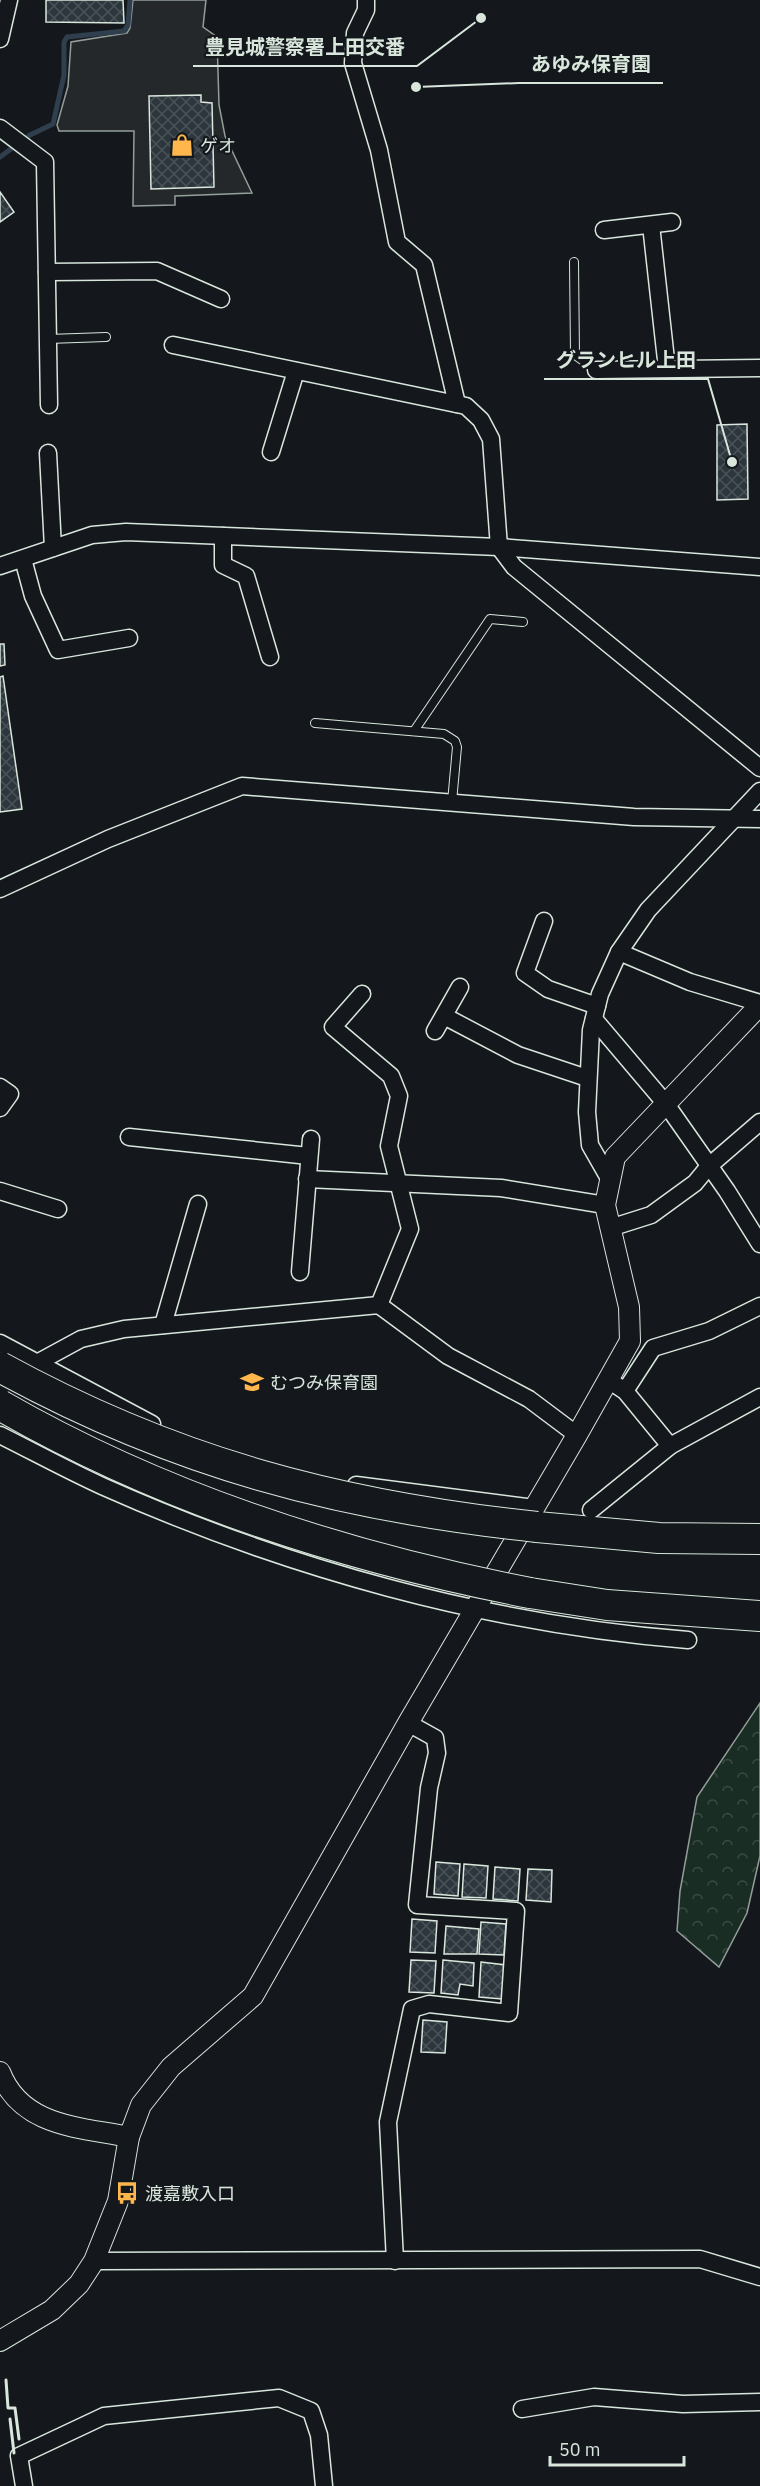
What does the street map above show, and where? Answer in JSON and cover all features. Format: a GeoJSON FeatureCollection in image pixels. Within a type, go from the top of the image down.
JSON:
{"type":"FeatureCollection","features":[{"type":"Feature","properties":{"kind":"highway"},"geometry":{"type":"LineString","coordinates":[[0,1367],[115,1425],[170,1448],[251,1474],[376,1504],[465,1520],[535,1518],[659,1538],[760,1539]]}},
{"type":"Feature","properties":{"kind":"highway"},"geometry":{"type":"LineString","coordinates":[[0,1405],[118,1464],[262,1522],[327,1544],[418,1570],[530,1593],[607,1605],[760,1616]]}},
{"type":"Feature","properties":{"kind":"street"},"geometry":{"type":"LineString","coordinates":[[0,39],[9,0]]}},
{"type":"Feature","properties":{"kind":"street"},"geometry":{"type":"LineString","coordinates":[[366,0],[366,10],[355,33],[353,63],[379,150],[397,242],[423,265],[457,404]]}},
{"type":"Feature","properties":{"kind":"street"},"geometry":{"type":"LineString","coordinates":[[0,128],[45,162],[49,405]]}},
{"type":"Feature","properties":{"kind":"street"},"geometry":{"type":"LineString","coordinates":[[604,230],[672,222]]}},
{"type":"Feature","properties":{"kind":"street"},"geometry":{"type":"LineString","coordinates":[[651,225],[667,369]]}},
{"type":"Feature","properties":{"kind":"street"},"geometry":{"type":"LineString","coordinates":[[47,272],[157,271],[222,299]]}},
{"type":"Feature","properties":{"kind":"street"},"geometry":{"type":"LineString","coordinates":[[173,345],[466,406],[481,420],[491,439],[499,547],[514,567],[760,768]]}},
{"type":"Feature","properties":{"kind":"street"},"geometry":{"type":"LineString","coordinates":[[596,370],[760,368]]}},
{"type":"Feature","properties":{"kind":"street"},"geometry":{"type":"LineString","coordinates":[[271,452],[296,371]]}},
{"type":"Feature","properties":{"kind":"street"},"geometry":{"type":"LineString","coordinates":[[48,453],[54,548]]}},
{"type":"Feature","properties":{"kind":"street"},"geometry":{"type":"LineString","coordinates":[[0,566],[92,535],[103,534],[223,536],[499,547],[760,567]]}},
{"type":"Feature","properties":{"kind":"street"},"geometry":{"type":"LineString","coordinates":[[223,536],[223,564],[246,576],[270,657]]}},
{"type":"Feature","properties":{"kind":"street"},"geometry":{"type":"LineString","coordinates":[[23,559],[33,596],[58,650],[129,638]]}},
{"type":"Feature","properties":{"kind":"street"},"geometry":{"type":"LineString","coordinates":[[0,889],[108,839],[242,786],[634,817],[760,819]]}},
{"type":"Feature","properties":{"kind":"street"},"geometry":{"type":"LineString","coordinates":[[610,1180],[590,1145],[588,1078],[595,1013],[619,952],[648,910],[760,791]]}},
{"type":"Feature","properties":{"kind":"street"},"geometry":{"type":"LineString","coordinates":[[544,921],[525,972],[548,989],[595,1013],[666,1104],[760,1244]]}},
{"type":"Feature","properties":{"kind":"street"},"geometry":{"type":"LineString","coordinates":[[0,2341],[52,2310],[79,2284],[94,2261],[118,2201],[129,2137],[141,2105],[171,2067],[253,1996],[408,1723],[475,1610],[535,1518],[577,1435],[630,1341],[629,1307],[605,1205],[615,1157],[760,1004],[690,982],[619,952]]}},
{"type":"Feature","properties":{"kind":"street"},"geometry":{"type":"LineString","coordinates":[[460,987],[439,1023],[518,1055],[588,1078]]}},
{"type":"Feature","properties":{"kind":"street"},"geometry":{"type":"LineString","coordinates":[[362,994],[333,1027],[391,1076],[399,1096],[389,1146],[410,1229],[379,1305]]}},
{"type":"Feature","properties":{"kind":"street"},"geometry":{"type":"LineString","coordinates":[[0,1087],[10,1094],[0,1108]]}},
{"type":"Feature","properties":{"kind":"street"},"geometry":{"type":"LineString","coordinates":[[610,1228],[651,1215],[695,1183],[709,1166],[760,1122]]}},
{"type":"Feature","properties":{"kind":"street"},"geometry":{"type":"LineString","coordinates":[[129,1137],[310,1148],[300,1272]]}},
{"type":"Feature","properties":{"kind":"street"},"geometry":{"type":"LineString","coordinates":[[307,1179],[501,1188],[605,1205]]}},
{"type":"Feature","properties":{"kind":"street"},"geometry":{"type":"LineString","coordinates":[[0,1191],[58,1209]]}},
{"type":"Feature","properties":{"kind":"street"},"geometry":{"type":"LineString","coordinates":[[163,1325],[198,1204]]}},
{"type":"Feature","properties":{"kind":"street"},"geometry":{"type":"LineString","coordinates":[[35,1364],[81,1339],[124,1329],[379,1305],[448,1356],[529,1400],[577,1435]]}},
{"type":"Feature","properties":{"kind":"street"},"geometry":{"type":"LineString","coordinates":[[625,1391],[653,1348],[709,1331],[760,1306]]}},
{"type":"Feature","properties":{"kind":"street"},"geometry":{"type":"LineString","coordinates":[[0,1342],[35,1364],[199,1449],[252,1468],[535,1518]]}},
{"type":"Feature","properties":{"kind":"street"},"geometry":{"type":"LineString","coordinates":[[608,1380],[625,1391],[670,1446]]}},
{"type":"Feature","properties":{"kind":"street"},"geometry":{"type":"LineString","coordinates":[[591,1510],[670,1446],[760,1397]]}},
{"type":"Feature","properties":{"kind":"street"},"geometry":{"type":"LineString","coordinates":[[0,1435],[101,1486],[261,1549],[475,1610],[613,1634],[688,1640]]}},
{"type":"Feature","properties":{"kind":"street"},"geometry":{"type":"LineString","coordinates":[[395,2261],[388,2122],[412,2008],[429,2004],[509,2013],[516,1911],[417,1905],[429,1788],[437,1753],[435,1738],[408,1723]]}},
{"type":"Feature","properties":{"kind":"street"},"geometry":{"type":"LineString","coordinates":[[0,2072],[19,2103],[40,2118],[65,2126],[129,2137]]}},
{"type":"Feature","properties":{"kind":"street"},"geometry":{"type":"LineString","coordinates":[[94,2261],[700,2259],[760,2277]]}},
{"type":"Feature","properties":{"kind":"street"},"geometry":{"type":"LineString","coordinates":[[522,2409],[594,2397],[683,2404],[760,2402]]}},
{"type":"Feature","properties":{"kind":"street"},"geometry":{"type":"LineString","coordinates":[[24,2486],[19,2456],[104,2416],[279,2398],[311,2411],[319,2435],[324,2486]]}},
{"type":"Feature","properties":{"kind":"lane"},"geometry":{"type":"LineString","coordinates":[[574,262],[575,355],[596,370]]}},
{"type":"Feature","properties":{"kind":"lane"},"geometry":{"type":"LineString","coordinates":[[48,339],[106,337]]}},
{"type":"Feature","properties":{"kind":"lane"},"geometry":{"type":"LineString","coordinates":[[414,731],[490,619],[523,622]]}},
{"type":"Feature","properties":{"kind":"lane"},"geometry":{"type":"LineString","coordinates":[[315,723],[444,734],[455,741],[457,747],[452,802]]}},
{"type":"Feature","properties":{"kind":"green space"},"geometry":{"type":"Polygon","coordinates":[[[760,1703],[760,1856],[747,1913],[719,1967],[677,1931],[680,1891],[697,1797],[760,1703]]]}},
{"type":"Feature","properties":{"kind":"shaded area"},"geometry":{"type":"Polygon","coordinates":[[[133,0],[206,0],[203,27],[217,37],[219,105],[225,136],[252,193],[175,196],[175,205],[133,206],[134,131],[59,131],[57,125],[68,86],[71,42],[127,33],[130,28],[133,0]]]}},
{"type":"Feature","properties":{"kind":"building"},"geometry":{"type":"Polygon","coordinates":[[[46,0],[123,0],[124,23],[46,22],[46,0]]]}},
{"type":"Feature","properties":{"kind":"building","name":"ゲオ"},"geometry":{"type":"Polygon","coordinates":[[[201,95],[201,102],[212,103],[214,187],[151,189],[149,96],[201,95]]]}},
{"type":"Feature","properties":{"kind":"building"},"geometry":{"type":"Polygon","coordinates":[[[0,192],[14,212],[0,222],[0,192]]]}},
{"type":"Feature","properties":{"kind":"building"},"geometry":{"type":"Polygon","coordinates":[[[747,424],[748,499],[717,500],[717,425],[747,424]]]}},
{"type":"Feature","properties":{"kind":"building"},"geometry":{"type":"Polygon","coordinates":[[[0,644],[4,644],[5,665],[0,666],[0,644]]]}},
{"type":"Feature","properties":{"kind":"building"},"geometry":{"type":"Polygon","coordinates":[[[3,676],[22,809],[0,812],[0,677],[3,676]]]}},
{"type":"Feature","properties":{"kind":"building"},"geometry":{"type":"Polygon","coordinates":[[[436,1862],[460,1864],[458,1896],[434,1894],[436,1862]]]}},
{"type":"Feature","properties":{"kind":"building"},"geometry":{"type":"Polygon","coordinates":[[[464,1864],[488,1866],[486,1898],[462,1897],[464,1864]]]}},
{"type":"Feature","properties":{"kind":"building"},"geometry":{"type":"Polygon","coordinates":[[[495,1867],[520,1869],[518,1901],[493,1899],[495,1867]]]}},
{"type":"Feature","properties":{"kind":"building"},"geometry":{"type":"Polygon","coordinates":[[[528,1869],[552,1870],[551,1902],[526,1900],[528,1869]]]}},
{"type":"Feature","properties":{"kind":"building"},"geometry":{"type":"Polygon","coordinates":[[[412,1919],[437,1921],[435,1953],[410,1952],[412,1919]]]}},
{"type":"Feature","properties":{"kind":"building"},"geometry":{"type":"Polygon","coordinates":[[[481,1922],[506,1924],[504,1955],[479,1954],[481,1922]]]}},
{"type":"Feature","properties":{"kind":"building"},"geometry":{"type":"Polygon","coordinates":[[[446,1926],[479,1929],[477,1954],[444,1954],[446,1926]]]}},
{"type":"Feature","properties":{"kind":"building"},"geometry":{"type":"Polygon","coordinates":[[[411,1960],[436,1961],[434,1993],[409,1992],[411,1960]]]}},
{"type":"Feature","properties":{"kind":"building"},"geometry":{"type":"Polygon","coordinates":[[[443,1960],[474,1963],[473,1986],[460,1984],[458,1995],[441,1993],[443,1960]]]}},
{"type":"Feature","properties":{"kind":"building"},"geometry":{"type":"Polygon","coordinates":[[[481,1962],[506,1965],[502,1999],[479,1997],[481,1962]]]}},
{"type":"Feature","properties":{"kind":"building"},"geometry":{"type":"Polygon","coordinates":[[[423,2020],[447,2022],[445,2053],[421,2052],[423,2020]]]}},
{"type":"Feature","properties":{"kind":"waterway"},"geometry":{"type":"LineString","coordinates":[[0,157],[30,135],[53,124],[64,75],[64,42],[67,37],[124,31],[128,25],[130,0]]}},
{"type":"Feature","properties":{"kind":"wall"},"geometry":{"type":"LineString","coordinates":[[6,2380],[8,2408],[15,2408],[19,2439]]}},
{"type":"Feature","properties":{"kind":"wall"},"geometry":{"type":"LineString","coordinates":[[10,2419],[14,2453]]}},
{"type":"Feature","properties":{"kind":"place","name":"豊見城警察署上田交番"},"geometry":{"type":"Point","coordinates":[481,18]}},
{"type":"Feature","properties":{"kind":"place","name":"あゆみ保育園"},"geometry":{"type":"Point","coordinates":[416,87]}},
{"type":"Feature","properties":{"kind":"place","name":"ゲオ"},"geometry":{"type":"Point","coordinates":[182,145]}},
{"type":"Feature","properties":{"kind":"place","name":"グランヒル上田"},"geometry":{"type":"Point","coordinates":[732,462]}},
{"type":"Feature","properties":{"kind":"place","name":"むつみ保育園"},"geometry":{"type":"Point","coordinates":[252,1382]}},
{"type":"Feature","properties":{"kind":"place","name":"渡嘉敷入口"},"geometry":{"type":"Point","coordinates":[127,2193]}}]}
